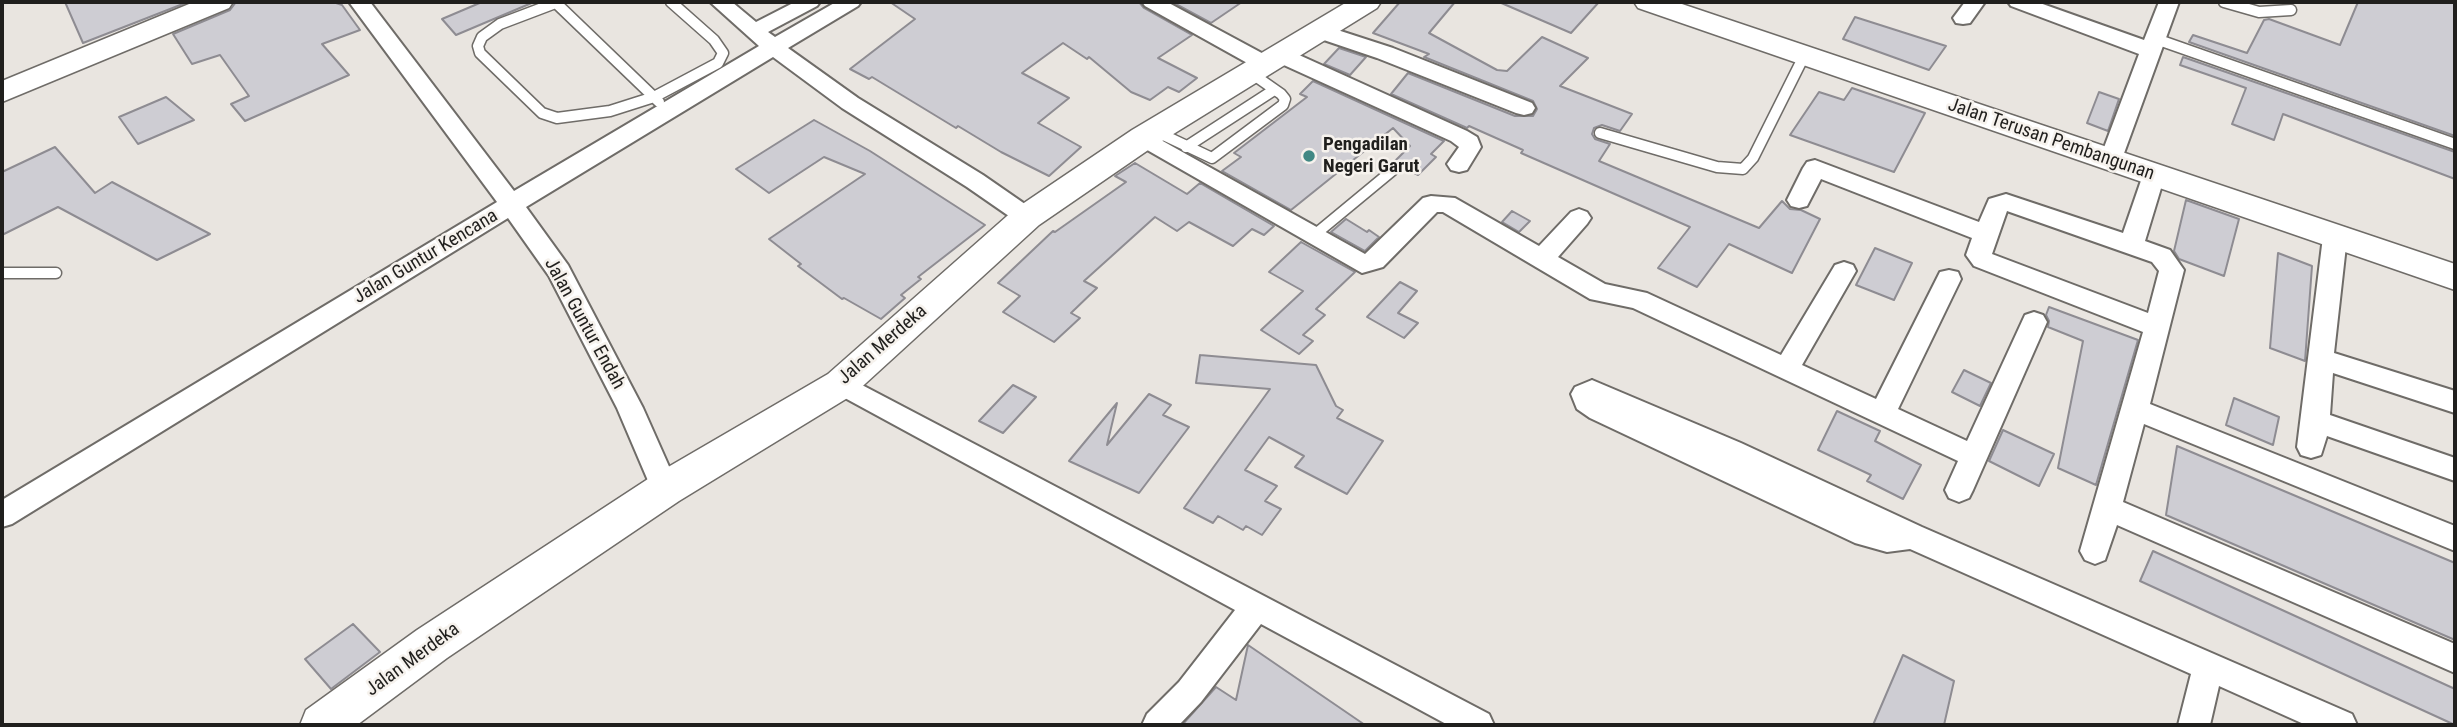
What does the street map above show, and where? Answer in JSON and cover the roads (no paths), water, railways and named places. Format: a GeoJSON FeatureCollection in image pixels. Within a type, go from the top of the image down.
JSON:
{"type":"FeatureCollection","features":[{"type":"Feature","properties":{"kind":"street"},"geometry":{"type":"LineString","coordinates":[[2,92],[219,2]]}},
{"type":"Feature","properties":{"kind":"street","name":"Jalan Guntur Endah"},"geometry":{"type":"LineString","coordinates":[[359,2],[511,205],[569,288],[630,408],[665,489]]}},
{"type":"Feature","properties":{"kind":"street"},"geometry":{"type":"LineString","coordinates":[[720,2],[773,47],[850,103],[975,181],[1027,217]]}},
{"type":"Feature","properties":{"kind":"street"},"geometry":{"type":"LineString","coordinates":[[754,31],[810,2]]}},
{"type":"Feature","properties":{"kind":"street","name":"Jalan Guntur Kencana"},"geometry":{"type":"LineString","coordinates":[[2,515],[511,205],[660,104],[773,47],[851,2]]}},
{"type":"Feature","properties":{"kind":"street"},"geometry":{"type":"LineString","coordinates":[[1152,2],[1268,70],[1459,136],[1469,142],[1470,147],[1459,163]]}},
{"type":"Feature","properties":{"kind":"street","name":"Jalan Merdeka"},"geometry":{"type":"LineString","coordinates":[[322,725],[432,644],[665,489],[841,384],[1027,217],[1149,134],[1268,70],[1319,31],[1367,2]]}},
{"type":"Feature","properties":{"kind":"street","name":"Jalan Terusan Pembangunan"},"geometry":{"type":"LineString","coordinates":[[1648,2],[2455,278]]}},
{"type":"Feature","properties":{"kind":"street"},"geometry":{"type":"LineString","coordinates":[[2018,2],[2153,45]]}},
{"type":"Feature","properties":{"kind":"street"},"geometry":{"type":"LineString","coordinates":[[2111,161],[2169,2]]}},
{"type":"Feature","properties":{"kind":"street"},"geometry":{"type":"LineString","coordinates":[[1319,31],[1385,53],[1524,108]]}},
{"type":"Feature","properties":{"kind":"street"},"geometry":{"type":"LineString","coordinates":[[1149,134],[1312,237],[1362,264],[1374,261],[1431,204],[1447,204],[1599,292],[1638,300],[1973,456]]}},
{"type":"Feature","properties":{"kind":"street"},"geometry":{"type":"LineString","coordinates":[[1799,200],[1821,159],[1984,233]]}},
{"type":"Feature","properties":{"kind":"street"},"geometry":{"type":"LineString","coordinates":[[2131,245],[2153,175]]}},
{"type":"Feature","properties":{"kind":"street"},"geometry":{"type":"LineString","coordinates":[[2095,551],[2172,270],[2161,256],[2006,202],[1997,205],[1984,233],[1978,256],[1983,260],[2155,326]]}},
{"type":"Feature","properties":{"kind":"street"},"geometry":{"type":"LineString","coordinates":[[1541,260],[1579,218]]}},
{"type":"Feature","properties":{"kind":"street"},"geometry":{"type":"LineString","coordinates":[[2335,237],[2313,434],[2455,470]]}},
{"type":"Feature","properties":{"kind":"street"},"geometry":{"type":"LineString","coordinates":[[1787,368],[1844,271]]}},
{"type":"Feature","properties":{"kind":"street"},"geometry":{"type":"LineString","coordinates":[[1882,413],[1949,279]]}},
{"type":"Feature","properties":{"kind":"street"},"geometry":{"type":"LineString","coordinates":[[1959,490],[2034,322]]}},
{"type":"Feature","properties":{"kind":"street"},"geometry":{"type":"LineString","coordinates":[[2320,359],[2455,402]]}},
{"type":"Feature","properties":{"kind":"street"},"geometry":{"type":"LineString","coordinates":[[841,384],[1478,725]]}},
{"type":"Feature","properties":{"kind":"street"},"geometry":{"type":"LineString","coordinates":[[2135,409],[2455,539]]}},
{"type":"Feature","properties":{"kind":"street"},"geometry":{"type":"LineString","coordinates":[[1726,459],[1865,534],[1887,540],[1912,536],[2341,725]]}},
{"type":"Feature","properties":{"kind":"street"},"geometry":{"type":"LineString","coordinates":[[2107,508],[2455,659]]}},
{"type":"Feature","properties":{"kind":"street"},"geometry":{"type":"LineString","coordinates":[[1158,725],[1190,692],[1257,607]]}},
{"type":"Feature","properties":{"kind":"street"},"geometry":{"type":"LineString","coordinates":[[2194,725],[2208,667]]}},
{"type":"Feature","properties":{"kind":"lane"},"geometry":{"type":"LineString","coordinates":[[660,104],[557,2],[500,24],[482,37],[478,46],[480,53],[542,113],[557,118],[660,104],[718,63],[723,56],[714,40],[671,2]]}},
{"type":"Feature","properties":{"kind":"lane"},"geometry":{"type":"LineString","coordinates":[[2224,2],[2259,12],[2291,10]]}},
{"type":"Feature","properties":{"kind":"lane"},"geometry":{"type":"LineString","coordinates":[[2153,45],[2455,144]]}},
{"type":"Feature","properties":{"kind":"lane"},"geometry":{"type":"LineString","coordinates":[[1600,133],[1717,167],[1743,169],[1752,158],[1804,55]]}},
{"type":"Feature","properties":{"kind":"lane"},"geometry":{"type":"LineString","coordinates":[[1149,134],[1212,159],[1283,105],[1285,99],[1268,70],[1186,147]]}},
{"type":"Feature","properties":{"kind":"lane"},"geometry":{"type":"LineString","coordinates":[[1312,237],[1393,170]]}},
{"type":"Feature","properties":{"kind":"lane"},"geometry":{"type":"LineString","coordinates":[[2,273],[55,274]]}},
{"type":"Feature","properties":{"kind":"place","name":"Pengadilan Negeri Garut"},"geometry":{"type":"Point","coordinates":[1309,156]}}]}
